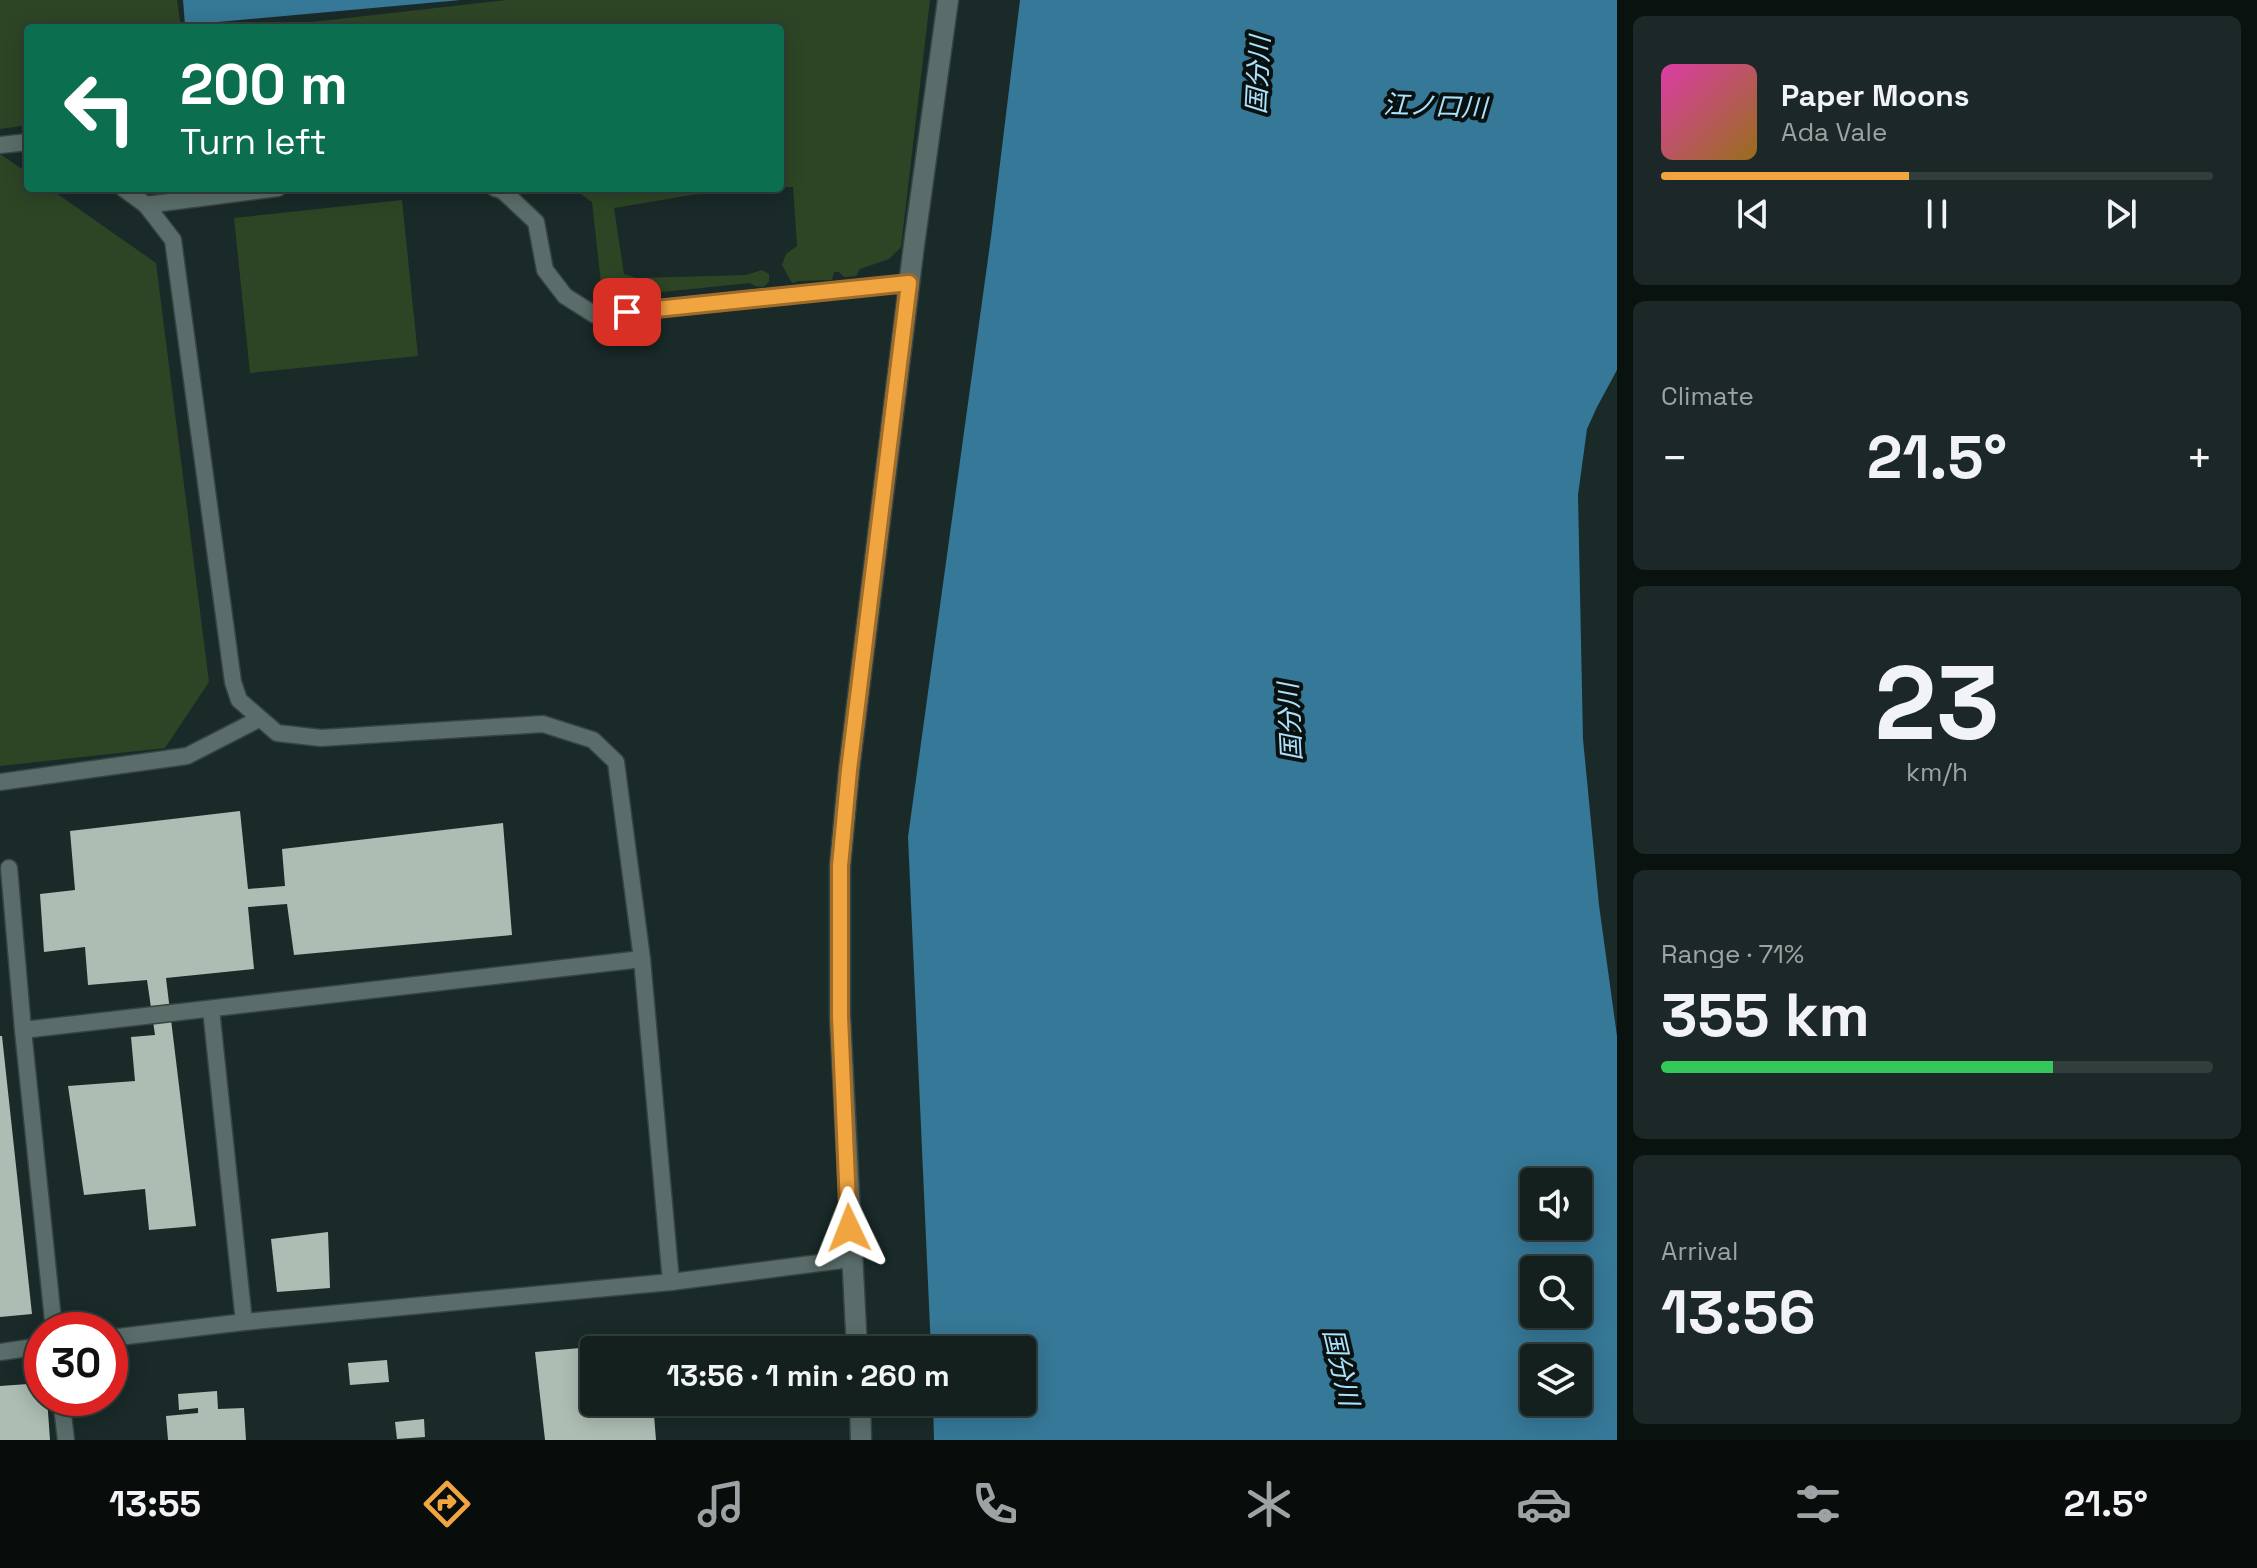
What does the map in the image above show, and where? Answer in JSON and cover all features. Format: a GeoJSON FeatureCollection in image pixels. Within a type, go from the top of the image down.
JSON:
{"type":"FeatureCollection","features":[{"type":"Feature","properties":{"kind":"street"},"geometry":{"type":"LineString","coordinates":[[856,1336],[840,1016],[840,866],[909,283],[948,0]]}},
{"type":"Feature","properties":{"kind":"street"},"geometry":{"type":"LineString","coordinates":[[860,1416],[861,1440]]}},
{"type":"Feature","properties":{"kind":"lane"},"geometry":{"type":"LineString","coordinates":[[0,145],[24,142]]}},
{"type":"Feature","properties":{"kind":"lane"},"geometry":{"type":"LineString","coordinates":[[128,192],[146,205],[173,240],[233,682],[239,700],[277,733],[321,738],[543,724],[593,740],[616,762],[642,959],[671,1282]]}},
{"type":"Feature","properties":{"kind":"lane"},"geometry":{"type":"LineString","coordinates":[[146,205],[247,192]]}},
{"type":"Feature","properties":{"kind":"lane"},"geometry":{"type":"LineString","coordinates":[[504,192],[536,222],[545,270],[565,296],[595,315],[909,283]]}},
{"type":"Feature","properties":{"kind":"lane"},"geometry":{"type":"LineString","coordinates":[[0,782],[187,756],[259,719]]}},
{"type":"Feature","properties":{"kind":"lane"},"geometry":{"type":"LineString","coordinates":[[9,868],[52,1312]]}},
{"type":"Feature","properties":{"kind":"lane"},"geometry":{"type":"LineString","coordinates":[[23,1030],[642,959]]}},
{"type":"Feature","properties":{"kind":"lane"},"geometry":{"type":"LineString","coordinates":[[211,1009],[244,1322]]}},
{"type":"Feature","properties":{"kind":"lane"},"geometry":{"type":"LineString","coordinates":[[128,1336],[671,1282],[851,1259]]}},
{"type":"Feature","properties":{"kind":"lane"},"geometry":{"type":"LineString","coordinates":[[0,1352],[24,1349]]}},
{"type":"Feature","properties":{"kind":"lane"},"geometry":{"type":"LineString","coordinates":[[63,1416],[66,1440]]}},
{"type":"Feature","properties":{"kind":"green space"},"geometry":{"type":"Polygon","coordinates":[[[0,0],[177,0],[180,24],[24,24],[24,126],[0,129],[0,0]]]}},
{"type":"Feature","properties":{"kind":"green space"},"geometry":{"type":"Polygon","coordinates":[[[507,0],[930,0],[901,247],[889,259],[860,269],[856,276],[844,277],[834,272],[832,280],[792,283],[782,265],[786,254],[797,246],[793,187],[784,187],[784,24],[294,24],[507,0]]]}},
{"type":"Feature","properties":{"kind":"green space"},"geometry":{"type":"Polygon","coordinates":[[[0,154],[24,170],[24,192],[55,192],[156,263],[209,682],[165,748],[0,766],[0,154]]]}},
{"type":"Feature","properties":{"kind":"green space"},"geometry":{"type":"Polygon","coordinates":[[[578,192],[725,192],[614,208],[624,274],[637,278],[746,275],[762,270],[769,274],[769,282],[763,287],[750,283],[612,297],[604,291],[601,283],[592,202],[578,192]]]}},
{"type":"Feature","properties":{"kind":"green space"},"geometry":{"type":"Polygon","coordinates":[[[402,200],[418,356],[250,373],[234,218],[402,200]]]}},
{"type":"Feature","properties":{"kind":"water"},"geometry":{"type":"Polygon","coordinates":[[[183,0],[461,0],[196,24],[185,24],[183,0]]]}},
{"type":"Feature","properties":{"kind":"water"},"geometry":{"type":"Polygon","coordinates":[[[1020,0],[1617,0],[1617,370],[1587,429],[1578,495],[1583,739],[1599,905],[1617,1036],[1617,1440],[934,1440],[933,1416],[1036,1416],[1036,1336],[930,1336],[908,837],[991,237],[1020,0]]]}},
{"type":"Feature","properties":{"kind":"building"},"geometry":{"type":"Polygon","coordinates":[[[240,811],[248,889],[285,886],[282,849],[503,823],[512,935],[294,955],[287,904],[248,907],[254,969],[166,978],[196,1226],[149,1230],[145,1189],[84,1195],[68,1086],[135,1081],[131,1037],[155,1035],[147,980],[88,985],[85,947],[44,952],[40,894],[75,890],[70,831],[240,811]]]}},
{"type":"Feature","properties":{"kind":"building"},"geometry":{"type":"Polygon","coordinates":[[[0,1036],[2,1036],[32,1312],[0,1317],[0,1036]]]}},
{"type":"Feature","properties":{"kind":"building"},"geometry":{"type":"Polygon","coordinates":[[[328,1232],[330,1288],[277,1292],[271,1239],[328,1232]]]}},
{"type":"Feature","properties":{"kind":"building"},"geometry":{"type":"Polygon","coordinates":[[[580,1348],[580,1416],[654,1416],[656,1440],[545,1440],[535,1352],[580,1348]]]}},
{"type":"Feature","properties":{"kind":"building"},"geometry":{"type":"Polygon","coordinates":[[[387,1360],[389,1382],[350,1385],[348,1363],[387,1360]]]}},
{"type":"Feature","properties":{"kind":"building"},"geometry":{"type":"Polygon","coordinates":[[[24,1384],[24,1416],[48,1416],[50,1440],[0,1440],[0,1386],[24,1384]]]}},
{"type":"Feature","properties":{"kind":"building"},"geometry":{"type":"Polygon","coordinates":[[[217,1391],[218,1409],[244,1408],[246,1440],[168,1440],[166,1416],[198,1413],[198,1408],[179,1410],[178,1394],[217,1391]]]}},
{"type":"Feature","properties":{"kind":"building"},"geometry":{"type":"Polygon","coordinates":[[[424,1419],[425,1437],[397,1439],[395,1422],[424,1419]]]}},
{"type":"Feature","properties":{"kind":"route"},"geometry":{"type":"LineString","coordinates":[[627,312],[909,283],[840,866],[840,1016],[849,1228]]}},
{"type":"Feature","properties":{"kind":"water label","name":"国分川"},"geometry":{"type":"Point","coordinates":[1258,75]}},
{"type":"Feature","properties":{"kind":"water label","name":"江ノ口川"},"geometry":{"type":"Point","coordinates":[1435,106]}},
{"type":"Feature","properties":{"kind":"water label","name":"国分川"},"geometry":{"type":"Point","coordinates":[1290,722]}},
{"type":"Feature","properties":{"kind":"water label","name":"国分川"},"geometry":{"type":"Point","coordinates":[1341,1367]}}]}
